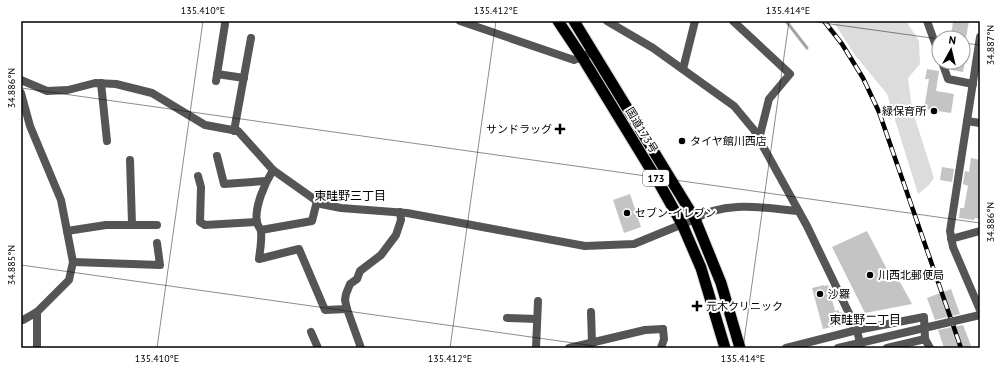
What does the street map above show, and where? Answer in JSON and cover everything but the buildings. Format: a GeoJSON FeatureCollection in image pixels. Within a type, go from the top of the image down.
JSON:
{"type":"FeatureCollection","features":[{"type":"Feature","properties":{"kind":"highway","name":"国道173号"},"geometry":{"type":"LineString","coordinates":[[558,21],[582,57],[659,183],[682,224],[701,268],[725,348]]}},
{"type":"Feature","properties":{"kind":"highway","name":"国道173号"},"geometry":{"type":"LineString","coordinates":[[574,21],[695,219],[721,283],[740,348]]}},
{"type":"Feature","properties":{"kind":"street"},"geometry":{"type":"LineString","coordinates":[[460,21],[574,60],[593,52]]}},
{"type":"Feature","properties":{"kind":"street"},"geometry":{"type":"LineString","coordinates":[[607,21],[653,48],[734,106],[754,130],[798,211],[857,330],[861,348]]}},
{"type":"Feature","properties":{"kind":"street"},"geometry":{"type":"LineString","coordinates":[[683,69],[695,21]]}},
{"type":"Feature","properties":{"kind":"street"},"geometry":{"type":"LineString","coordinates":[[733,21],[790,74],[769,99],[759,140]]}},
{"type":"Feature","properties":{"kind":"street"},"geometry":{"type":"LineString","coordinates":[[927,21],[931,32]]}},
{"type":"Feature","properties":{"kind":"street"},"geometry":{"type":"LineString","coordinates":[[225,24],[216,78],[244,78]]}},
{"type":"Feature","properties":{"kind":"street"},"geometry":{"type":"LineString","coordinates":[[979,306],[951,239],[950,231],[980,37]]}},
{"type":"Feature","properties":{"kind":"street"},"geometry":{"type":"LineString","coordinates":[[234,130],[251,38]]}},
{"type":"Feature","properties":{"kind":"street"},"geometry":{"type":"LineString","coordinates":[[945,70],[948,79],[973,84]]}},
{"type":"Feature","properties":{"kind":"street"},"geometry":{"type":"LineString","coordinates":[[21,80],[47,91],[68,90],[95,83],[101,83],[116,84],[152,93],[205,125],[238,131],[273,170],[321,204],[341,208],[400,212],[585,246],[634,244],[695,219],[703,214],[735,206],[798,211]]}},
{"type":"Feature","properties":{"kind":"street"},"geometry":{"type":"LineString","coordinates":[[101,83],[107,141]]}},
{"type":"Feature","properties":{"kind":"street"},"geometry":{"type":"LineString","coordinates":[[21,93],[30,126],[61,200],[73,262],[69,280],[37,312],[21,320]]}},
{"type":"Feature","properties":{"kind":"street"},"geometry":{"type":"LineString","coordinates":[[967,121],[980,123]]}},
{"type":"Feature","properties":{"kind":"street"},"geometry":{"type":"LineString","coordinates":[[217,156],[224,184],[266,181]]}},
{"type":"Feature","properties":{"kind":"street"},"geometry":{"type":"LineString","coordinates":[[130,160],[132,224]]}},
{"type":"Feature","properties":{"kind":"street"},"geometry":{"type":"LineString","coordinates":[[273,170],[266,181],[258,207],[261,245],[259,259],[299,250],[325,310],[347,309]]}},
{"type":"Feature","properties":{"kind":"street"},"geometry":{"type":"LineString","coordinates":[[198,176],[201,187],[200,222],[205,225],[259,226],[312,221],[317,201]]}},
{"type":"Feature","properties":{"kind":"street"},"geometry":{"type":"LineString","coordinates":[[361,348],[345,300],[350,284],[357,279],[360,272],[381,255],[396,235],[401,220],[400,212]]}},
{"type":"Feature","properties":{"kind":"street"},"geometry":{"type":"LineString","coordinates":[[67,231],[106,225],[157,225]]}},
{"type":"Feature","properties":{"kind":"street"},"geometry":{"type":"LineString","coordinates":[[951,239],[980,232]]}},
{"type":"Feature","properties":{"kind":"street"},"geometry":{"type":"LineString","coordinates":[[73,262],[160,265],[157,243]]}},
{"type":"Feature","properties":{"kind":"street"},"geometry":{"type":"LineString","coordinates":[[536,348],[538,301]]}},
{"type":"Feature","properties":{"kind":"street"},"geometry":{"type":"LineString","coordinates":[[37,312],[37,348]]}},
{"type":"Feature","properties":{"kind":"street"},"geometry":{"type":"LineString","coordinates":[[591,312],[592,343]]}},
{"type":"Feature","properties":{"kind":"street"},"geometry":{"type":"LineString","coordinates":[[838,348],[980,315]]}},
{"type":"Feature","properties":{"kind":"street"},"geometry":{"type":"LineString","coordinates":[[786,348],[857,330],[924,317],[925,339],[930,348]]}},
{"type":"Feature","properties":{"kind":"street"},"geometry":{"type":"LineString","coordinates":[[507,318],[537,319]]}},
{"type":"Feature","properties":{"kind":"street"},"geometry":{"type":"LineString","coordinates":[[573,348],[644,330],[663,329],[664,339],[661,348]]}},
{"type":"Feature","properties":{"kind":"street"},"geometry":{"type":"LineString","coordinates":[[311,332],[318,348]]}},
{"type":"Feature","properties":{"kind":"street"},"geometry":{"type":"LineString","coordinates":[[887,348],[925,339]]}},
{"type":"Feature","properties":{"kind":"shaded area"},"geometry":{"type":"Polygon","coordinates":[[[833,21],[906,21],[919,41],[920,64],[908,78],[912,109],[934,178],[929,185],[918,194],[887,94],[855,55],[833,21]]]}},
{"type":"Feature","properties":{"kind":"waterway"},"geometry":{"type":"LineString","coordinates":[[786,21],[807,48]]}},
{"type":"Feature","properties":{"kind":"railway"},"geometry":{"type":"LineString","coordinates":[[824,21],[842,44],[863,78],[879,112],[961,348]]}},
{"type":"Feature","properties":{"kind":"place","name":"緑保育所"},"geometry":{"type":"Point","coordinates":[934,111]}},
{"type":"Feature","properties":{"kind":"place","name":"サンドラッグ"},"geometry":{"type":"Point","coordinates":[560,129]}},
{"type":"Feature","properties":{"kind":"place","name":"タイヤ館川西店"},"geometry":{"type":"Point","coordinates":[682,141]}},
{"type":"Feature","properties":{"kind":"place","name":"セブン-イレブン"},"geometry":{"type":"Point","coordinates":[627,213]}},
{"type":"Feature","properties":{"kind":"place","name":"川西北郵便局"},"geometry":{"type":"Point","coordinates":[870,275]}},
{"type":"Feature","properties":{"kind":"place","name":"沙羅"},"geometry":{"type":"Point","coordinates":[820,294]}},
{"type":"Feature","properties":{"kind":"place","name":"元木クリニック"},"geometry":{"type":"Point","coordinates":[697,306]}},
{"type":"Feature","properties":{"kind":"district","name":"東畦野三丁目"},"geometry":{"type":"Point","coordinates":[350,196]}},
{"type":"Feature","properties":{"kind":"district","name":"東畦野二丁目"},"geometry":{"type":"Point","coordinates":[865,320]}}]}
